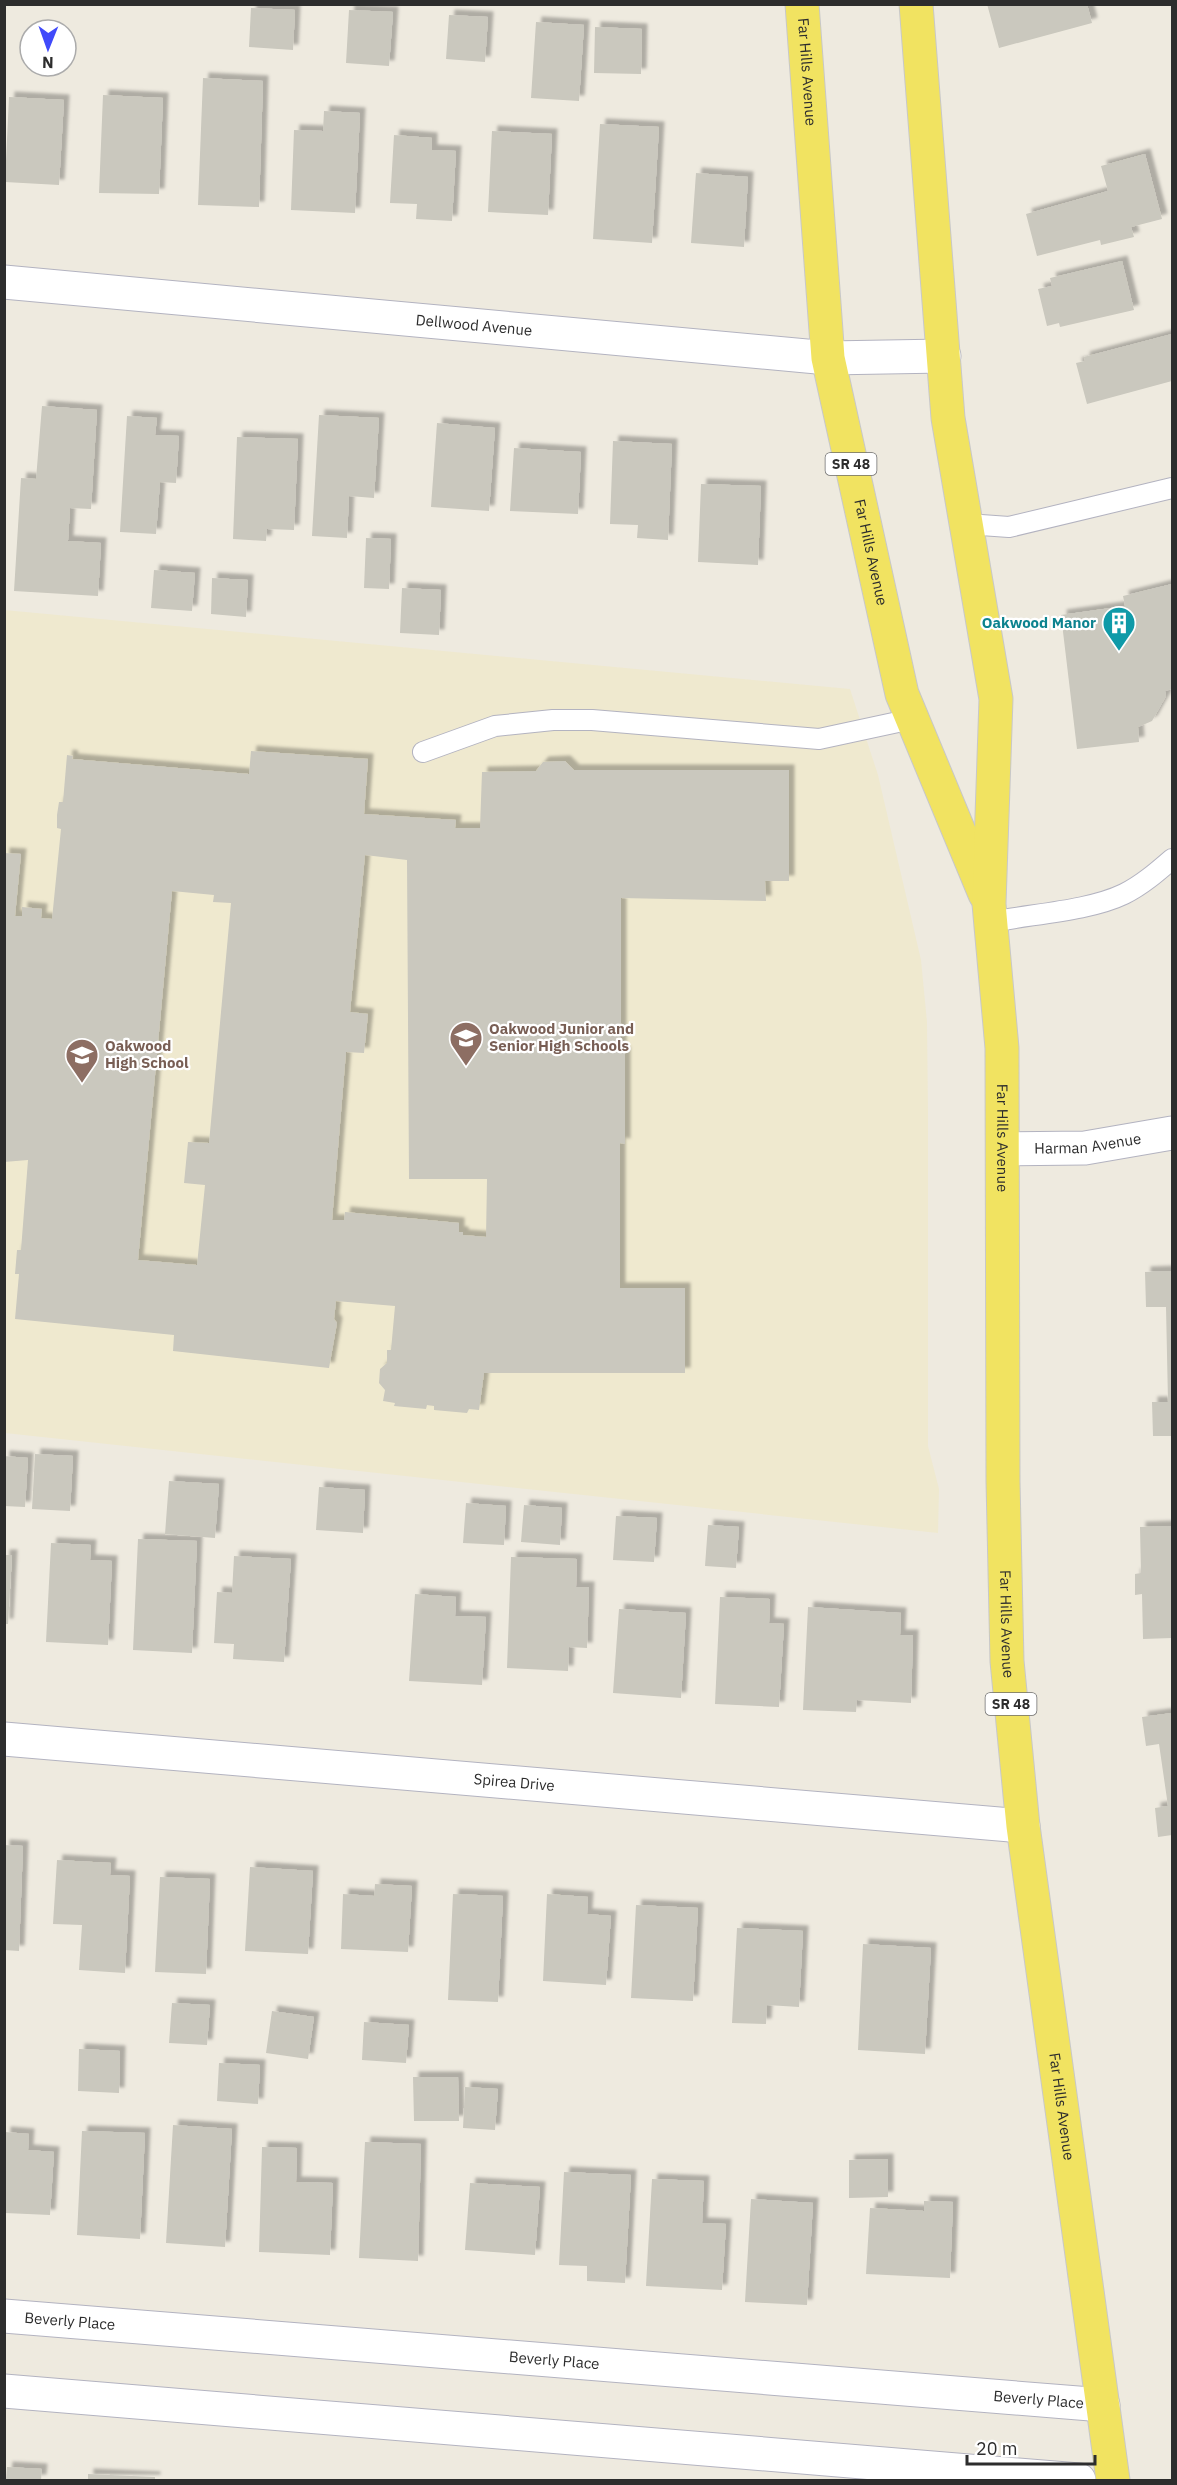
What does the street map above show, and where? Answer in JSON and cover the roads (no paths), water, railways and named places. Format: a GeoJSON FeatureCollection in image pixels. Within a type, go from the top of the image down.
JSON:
{"type":"FeatureCollection","features":[{"type":"Feature","properties":{"kind":"main road","name":"Far Hills Avenue"},"geometry":{"type":"LineString","coordinates":[[802,4],[828,358],[902,694],[991,913]]}},
{"type":"Feature","properties":{"kind":"main road","name":"Far Hills Avenue"},"geometry":{"type":"LineString","coordinates":[[916,4],[948,418],[996,699],[991,913],[1002,1048],[1007,1654],[1023,1826],[1113,2481]]}},
{"type":"Feature","properties":{"kind":"street","name":"Dellwood Avenue"},"geometry":{"type":"LineString","coordinates":[[4,282],[828,358],[944,357]]}},
{"type":"Feature","properties":{"kind":"street","name":"Harman Avenue"},"geometry":{"type":"LineString","coordinates":[[1004,1149],[1085,1148],[1173,1133]]}},
{"type":"Feature","properties":{"kind":"street","name":"Spirea Drive"},"geometry":{"type":"LineString","coordinates":[[4,1739],[1023,1826]]}},
{"type":"Feature","properties":{"kind":"street","name":"Beverly Place"},"geometry":{"type":"LineString","coordinates":[[4,2316],[1103,2405]]}},
{"type":"Feature","properties":{"kind":"street"},"geometry":{"type":"LineString","coordinates":[[4,2391],[1079,2481]]}},
{"type":"Feature","properties":{"kind":"lane"},"geometry":{"type":"LineString","coordinates":[[967,524],[1009,527],[1173,488]]}},
{"type":"Feature","properties":{"kind":"lane"},"geometry":{"type":"LineString","coordinates":[[423,752],[495,726],[553,720],[592,720],[819,739],[912,719]]}},
{"type":"Feature","properties":{"kind":"lane"},"geometry":{"type":"LineString","coordinates":[[991,913],[1092,906],[1123,895],[1147,881],[1173,859]]}},
{"type":"Feature","properties":{"kind":"place","name":"Oakwood Manor"},"geometry":{"type":"Point","coordinates":[1119,652]}},
{"type":"Feature","properties":{"kind":"place","name":"Oakwood Junior and Senior High Schools"},"geometry":{"type":"Point","coordinates":[466,1067]}},
{"type":"Feature","properties":{"kind":"place","name":"Oakwood High School"},"geometry":{"type":"Point","coordinates":[82,1084]}}]}
